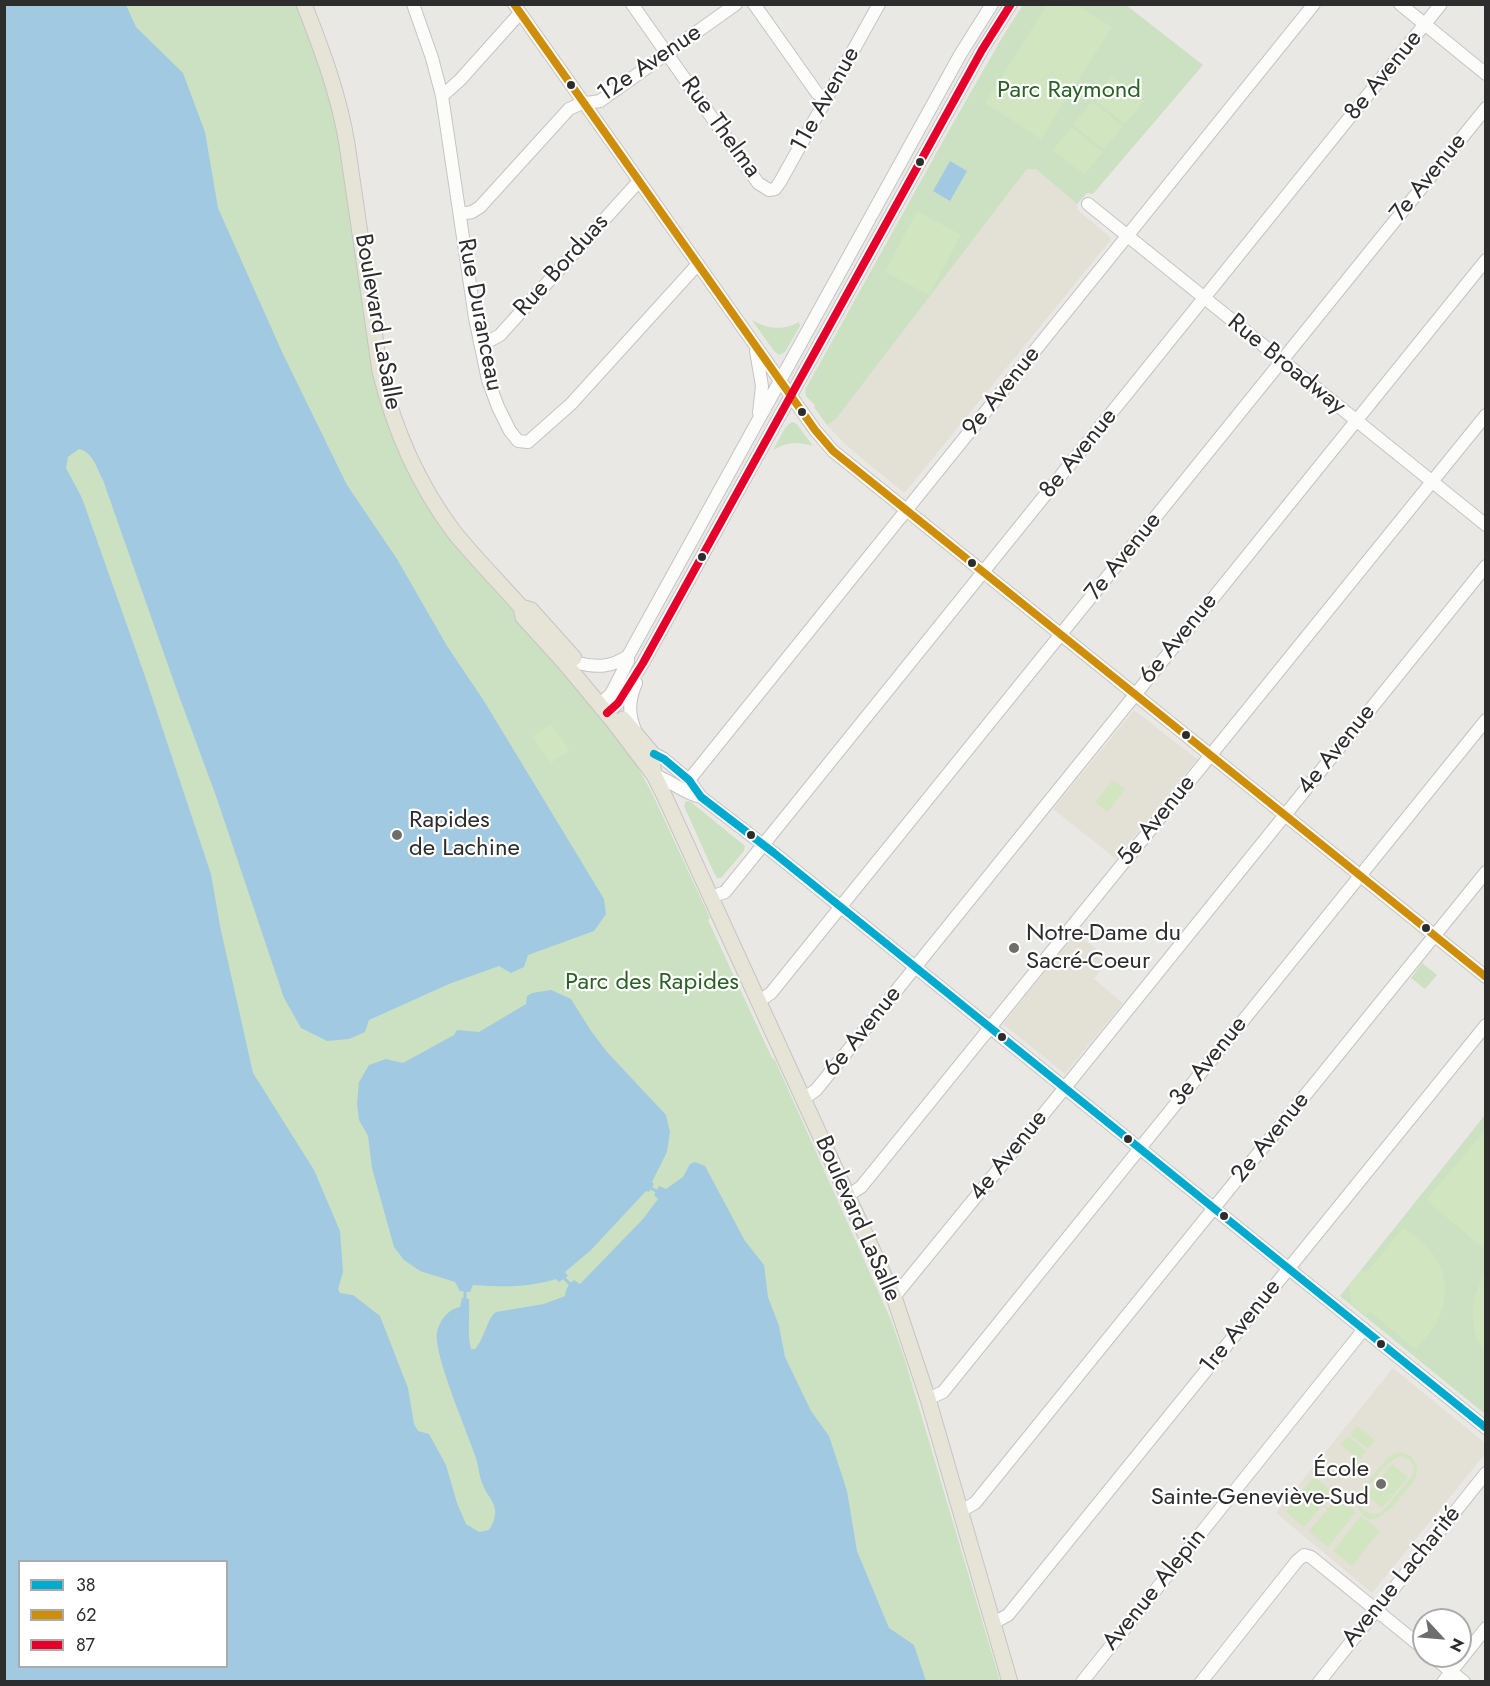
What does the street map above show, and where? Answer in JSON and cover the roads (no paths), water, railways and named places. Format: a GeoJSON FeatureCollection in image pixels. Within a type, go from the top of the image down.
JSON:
{"type":"FeatureCollection","features":[{"type":"Feature","properties":{"kind":"main road","name":"Boulevard LaSalle"},"geometry":{"type":"LineString","coordinates":[[304,4],[329,69],[345,128],[377,352],[384,388],[396,425],[416,471],[446,520],[521,607],[531,610],[578,663],[654,775],[894,1297],[928,1399],[1010,1682]]}},
{"type":"Feature","properties":{"kind":"main road","name":"Boulevard LaSalle"},"geometry":{"type":"LineString","coordinates":[[521,607],[522,617],[606,707],[640,739],[651,753],[654,775]]}},
{"type":"Feature","properties":{"kind":"street","name":"Rue Duranceau"},"geometry":{"type":"LineString","coordinates":[[413,4],[424,31],[442,96],[480,343],[488,380],[504,420],[514,437],[528,442],[571,405],[698,264]]}},
{"type":"Feature","properties":{"kind":"street","name":"Rue Thelma"},"geometry":{"type":"LineString","coordinates":[[632,4],[758,183],[769,190]]}},
{"type":"Feature","properties":{"kind":"street","name":"12e Avenue"},"geometry":{"type":"LineString","coordinates":[[460,214],[478,209],[568,109],[584,103],[600,101],[736,4]]}},
{"type":"Feature","properties":{"kind":"street"},"geometry":{"type":"LineString","coordinates":[[754,4],[817,93],[826,100]]}},
{"type":"Feature","properties":{"kind":"street","name":"11e Avenue"},"geometry":{"type":"LineString","coordinates":[[769,190],[778,186],[879,4]]}},
{"type":"Feature","properties":{"kind":"street"},"geometry":{"type":"LineString","coordinates":[[606,707],[628,661],[628,656],[960,55],[992,4]]}},
{"type":"Feature","properties":{"kind":"street"},"geometry":{"type":"LineString","coordinates":[[640,739],[630,716],[629,706],[642,665],[982,51],[1011,4]]}},
{"type":"Feature","properties":{"kind":"street","name":"9e Avenue"},"geometry":{"type":"LineString","coordinates":[[689,780],[1314,4]]}},
{"type":"Feature","properties":{"kind":"street"},"geometry":{"type":"LineString","coordinates":[[1400,4],[1485,74]]}},
{"type":"Feature","properties":{"kind":"street","name":"8e Avenue"},"geometry":{"type":"LineString","coordinates":[[711,897],[725,891],[764,845],[1441,4]]}},
{"type":"Feature","properties":{"kind":"street"},"geometry":{"type":"LineString","coordinates":[[442,96],[460,80],[517,9],[815,430],[833,451],[1485,977]]}},
{"type":"Feature","properties":{"kind":"street","name":"7e Avenue"},"geometry":{"type":"LineString","coordinates":[[758,1002],[771,993],[841,907],[1485,108]]}},
{"type":"Feature","properties":{"kind":"street","name":"Rue Borduas"},"geometry":{"type":"LineString","coordinates":[[480,343],[500,335],[639,181]]}},
{"type":"Feature","properties":{"kind":"street","name":"Rue Broadway"},"geometry":{"type":"LineString","coordinates":[[1088,204],[1485,525]]}},
{"type":"Feature","properties":{"kind":"street","name":"6e Avenue"},"geometry":{"type":"LineString","coordinates":[[803,1099],[816,1090],[1485,260]]}},
{"type":"Feature","properties":{"kind":"street"},"geometry":{"type":"LineString","coordinates":[[753,341],[759,360],[762,386],[755,426]]}},
{"type":"Feature","properties":{"kind":"street","name":"5e Avenue"},"geometry":{"type":"LineString","coordinates":[[847,1196],[860,1189],[1485,415]]}},
{"type":"Feature","properties":{"kind":"street","name":"4e Avenue"},"geometry":{"type":"LineString","coordinates":[[894,1297],[1485,566]]}},
{"type":"Feature","properties":{"kind":"street"},"geometry":{"type":"LineString","coordinates":[[578,663],[608,666],[628,656]]}},
{"type":"Feature","properties":{"kind":"street"},"geometry":{"type":"LineString","coordinates":[[606,707],[642,665]]}},
{"type":"Feature","properties":{"kind":"street","name":"3e Avenue"},"geometry":{"type":"LineString","coordinates":[[928,1399],[943,1392],[1485,720]]}},
{"type":"Feature","properties":{"kind":"street"},"geometry":{"type":"LineString","coordinates":[[651,753],[664,759],[689,780],[701,797],[764,845],[1485,1428]]}},
{"type":"Feature","properties":{"kind":"street"},"geometry":{"type":"LineString","coordinates":[[654,775],[668,780],[689,794],[701,797]]}},
{"type":"Feature","properties":{"kind":"street","name":"2e Avenue"},"geometry":{"type":"LineString","coordinates":[[961,1511],[975,1503],[1485,872]]}},
{"type":"Feature","properties":{"kind":"street","name":"1re Avenue"},"geometry":{"type":"LineString","coordinates":[[993,1623],[1008,1615],[1485,1026]]}},
{"type":"Feature","properties":{"kind":"street","name":"Avenue Alepin"},"geometry":{"type":"LineString","coordinates":[[1082,1682],[1364,1329]]}},
{"type":"Feature","properties":{"kind":"street","name":"Avenue Lacharité"},"geometry":{"type":"LineString","coordinates":[[1319,1682],[1485,1473]]}},
{"type":"Feature","properties":{"kind":"street"},"geometry":{"type":"LineString","coordinates":[[1203,1681],[1304,1555],[1311,1557],[1412,1639]]}},
{"type":"Feature","properties":{"kind":"street"},"geometry":{"type":"LineString","coordinates":[[1443,1682],[1485,1628]]}},
{"type":"Feature","properties":{"kind":"street"},"geometry":{"type":"LineString","coordinates":[[1447,1668],[1464,1682]]}},
{"type":"Feature","properties":{"kind":"water","name":"Rapides de Lachine"},"geometry":{"type":"Polygon","coordinates":[[[5,4],[126,5],[136,27],[183,73],[205,132],[218,208],[282,352],[347,485],[397,559],[447,646],[484,701],[604,899],[606,914],[594,931],[528,955],[524,967],[511,973],[499,966],[449,984],[369,1020],[365,1032],[349,1039],[327,1041],[301,1028],[284,998],[216,796],[103,480],[94,462],[84,451],[79,449],[68,457],[66,468],[82,498],[211,874],[220,926],[253,1073],[314,1170],[340,1231],[343,1272],[338,1289],[340,1293],[353,1295],[380,1316],[408,1388],[414,1424],[418,1431],[429,1434],[446,1465],[466,1524],[479,1532],[489,1530],[494,1520],[495,1509],[482,1482],[476,1458],[440,1357],[437,1332],[442,1319],[452,1310],[460,1307],[462,1298],[469,1299],[470,1343],[471,1349],[475,1349],[496,1312],[544,1304],[565,1296],[570,1283],[574,1280],[580,1284],[643,1219],[658,1199],[654,1195],[659,1186],[666,1189],[683,1177],[690,1164],[695,1162],[705,1166],[745,1241],[764,1265],[768,1297],[779,1326],[785,1357],[811,1411],[829,1436],[847,1491],[857,1551],[889,1628],[914,1645],[926,1681],[5,1681],[5,4]]]}},
{"type":"Feature","properties":{"kind":"water"},"geometry":{"type":"Polygon","coordinates":[[[950,161],[967,171],[950,201],[933,191],[950,161]]]}},
{"type":"Feature","properties":{"kind":"water"},"geometry":{"type":"Polygon","coordinates":[[[551,990],[571,999],[607,1052],[666,1115],[670,1132],[667,1152],[649,1192],[646,1191],[591,1250],[565,1272],[568,1276],[559,1282],[556,1279],[515,1286],[473,1285],[470,1292],[460,1291],[455,1282],[420,1271],[404,1260],[394,1247],[372,1168],[368,1136],[359,1120],[357,1103],[359,1082],[369,1065],[386,1059],[403,1063],[454,1035],[457,1030],[479,1032],[526,1004],[527,996],[532,993],[551,990]]]}},
{"type":"Feature","properties":{"kind":"waterway"},"geometry":{"type":"LineString","coordinates":[[651,1188],[656,1191]]}},
{"type":"Feature","properties":{"kind":"waterway"},"geometry":{"type":"LineString","coordinates":[[565,1279],[570,1284]]}},
{"type":"Feature","properties":{"kind":"waterway"},"geometry":{"type":"LineString","coordinates":[[465,1292],[465,1298]]}},
{"type":"Feature","properties":{"kind":"place","name":"Rapides de Lachine"},"geometry":{"type":"Point","coordinates":[397,835]}},
{"type":"Feature","properties":{"kind":"place","name":"Notre-Dame du Sacré-Coeur"},"geometry":{"type":"Point","coordinates":[1014,948]}},
{"type":"Feature","properties":{"kind":"place","name":"École Sainte-Geneviève-Sud"},"geometry":{"type":"Point","coordinates":[1381,1484]}},
{"type":"Feature","properties":{"kind":"park label","name":"Parc Raymond"},"geometry":{"type":"Point","coordinates":[1069,91]}},
{"type":"Feature","properties":{"kind":"park label","name":"Parc des Rapides"},"geometry":{"type":"Point","coordinates":[652,983]}}]}
